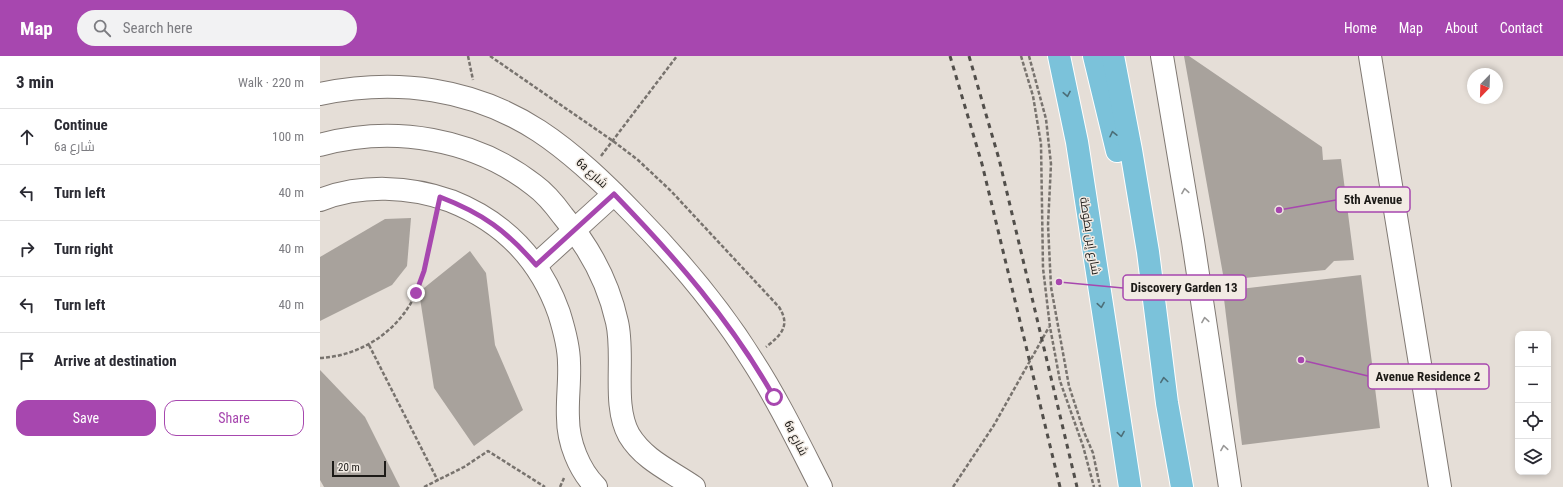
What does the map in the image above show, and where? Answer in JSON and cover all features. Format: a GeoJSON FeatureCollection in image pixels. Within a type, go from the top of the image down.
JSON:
{"type":"FeatureCollection","features":[{"type":"Feature","properties":{"kind":"main road","name":"شارع إبن بطوطة"},"geometry":{"type":"LineString","coordinates":[[1059,56],[1077,142],[1130,487]]}},
{"type":"Feature","properties":{"kind":"main road"},"geometry":{"type":"LineString","coordinates":[[1094,56],[1117,153],[1148,252]]}},
{"type":"Feature","properties":{"kind":"main road"},"geometry":{"type":"LineString","coordinates":[[1113,56],[1148,252],[1168,403],[1182,487]]}},
{"type":"Feature","properties":{"kind":"main road"},"geometry":{"type":"LineString","coordinates":[[1127,56],[1144,147],[1148,252]]}},
{"type":"Feature","properties":{"kind":"main road"},"geometry":{"type":"LineString","coordinates":[[1168,403],[1199,487]]}},
{"type":"Feature","properties":{"kind":"street"},"geometry":{"type":"LineString","coordinates":[[1162,56],[1193,241],[1230,487]]}},
{"type":"Feature","properties":{"kind":"street"},"geometry":{"type":"LineString","coordinates":[[1370,56],[1440,487]]}},
{"type":"Feature","properties":{"kind":"street","name":"6a شارع"},"geometry":{"type":"LineString","coordinates":[[320,94],[347,88],[366,87],[413,87],[446,92],[509,114],[538,130],[565,150],[590,171],[644,225],[701,290],[736,335],[752,359],[785,416],[821,487]]}},
{"type":"Feature","properties":{"kind":"street"},"geometry":{"type":"LineString","coordinates":[[320,144],[366,136],[396,135],[426,138],[455,145],[483,155],[504,165],[535,186],[557,208],[575,230],[598,265],[613,304],[618,324],[620,346],[622,418],[629,434],[638,448],[651,460],[684,484]]}},
{"type":"Feature","properties":{"kind":"street"},"geometry":{"type":"LineString","coordinates":[[320,200],[348,192],[370,189],[394,189],[440,197],[463,206],[493,224],[521,247],[536,265],[547,283],[555,302],[567,342],[569,363],[568,419],[570,436],[582,468],[596,487]]}},
{"type":"Feature","properties":{"kind":"street"},"geometry":{"type":"LineString","coordinates":[[536,265],[614,194]]}},
{"type":"Feature","properties":{"kind":"path"},"geometry":{"type":"LineString","coordinates":[[490,56],[613,140],[638,160],[672,191],[779,307],[785,322],[783,331],[752,359]]}},
{"type":"Feature","properties":{"kind":"path"},"geometry":{"type":"LineString","coordinates":[[590,171],[677,56]]}},
{"type":"Feature","properties":{"kind":"path"},"geometry":{"type":"LineString","coordinates":[[1021,56],[1033,96],[1042,144],[1043,268],[1050,327],[1060,381],[1094,487]]}},
{"type":"Feature","properties":{"kind":"path"},"geometry":{"type":"LineString","coordinates":[[1029,56],[1046,119],[1051,164],[1048,225],[1051,287],[1070,386],[1084,432],[1093,452],[1100,487]]}},
{"type":"Feature","properties":{"kind":"path"},"geometry":{"type":"LineString","coordinates":[[320,358],[350,353],[369,345],[388,331],[404,313],[416,293],[424,271],[440,197]]}},
{"type":"Feature","properties":{"kind":"path"},"geometry":{"type":"LineString","coordinates":[[953,487],[994,425],[1050,327]]}},
{"type":"Feature","properties":{"kind":"path"},"geometry":{"type":"LineString","coordinates":[[369,345],[438,480]]}},
{"type":"Feature","properties":{"kind":"path"},"geometry":{"type":"LineString","coordinates":[[424,487],[488,451],[545,487]]}},
{"type":"Feature","properties":{"kind":"building"},"geometry":{"type":"Polygon","coordinates":[[[1184,56],[1189,56],[1322,147],[1323,160],[1341,159],[1354,260],[1334,261],[1325,270],[1224,280],[1184,56]]]}},
{"type":"Feature","properties":{"kind":"building"},"geometry":{"type":"Polygon","coordinates":[[[411,218],[407,266],[392,285],[320,321],[320,257],[385,219],[411,218]]]}},
{"type":"Feature","properties":{"kind":"building"},"geometry":{"type":"Polygon","coordinates":[[[470,251],[486,273],[495,345],[523,410],[474,446],[434,388],[419,292],[470,251]]]}},
{"type":"Feature","properties":{"kind":"building"},"geometry":{"type":"Polygon","coordinates":[[[1361,275],[1380,428],[1242,445],[1223,291],[1361,275]]]}},
{"type":"Feature","properties":{"kind":"building"},"geometry":{"type":"Polygon","coordinates":[[[320,370],[365,417],[400,487],[324,487],[320,480],[320,370]]]}},
{"type":"Feature","properties":{"kind":"railway"},"geometry":{"type":"LineString","coordinates":[[950,56],[982,164],[1060,487]]}},
{"type":"Feature","properties":{"kind":"railway"},"geometry":{"type":"LineString","coordinates":[[969,56],[999,159],[1077,487]]}},
{"type":"Feature","properties":{"kind":"place","name":"5th Avenue"},"geometry":{"type":"Point","coordinates":[1279,210]}},
{"type":"Feature","properties":{"kind":"place","name":"Discovery Garden 13"},"geometry":{"type":"Point","coordinates":[1059,282]}},
{"type":"Feature","properties":{"kind":"place","name":"Avenue Residence 2"},"geometry":{"type":"Point","coordinates":[1301,360]}},
{"type":"Feature","properties":{"kind":"route"},"geometry":{"type":"LineString","coordinates":[[416,293],[424,271],[440,197],[463,206],[483,217],[503,231],[521,247],[536,265],[614,194],[673,257],[719,312],[752,359],[774,397]]}}]}
